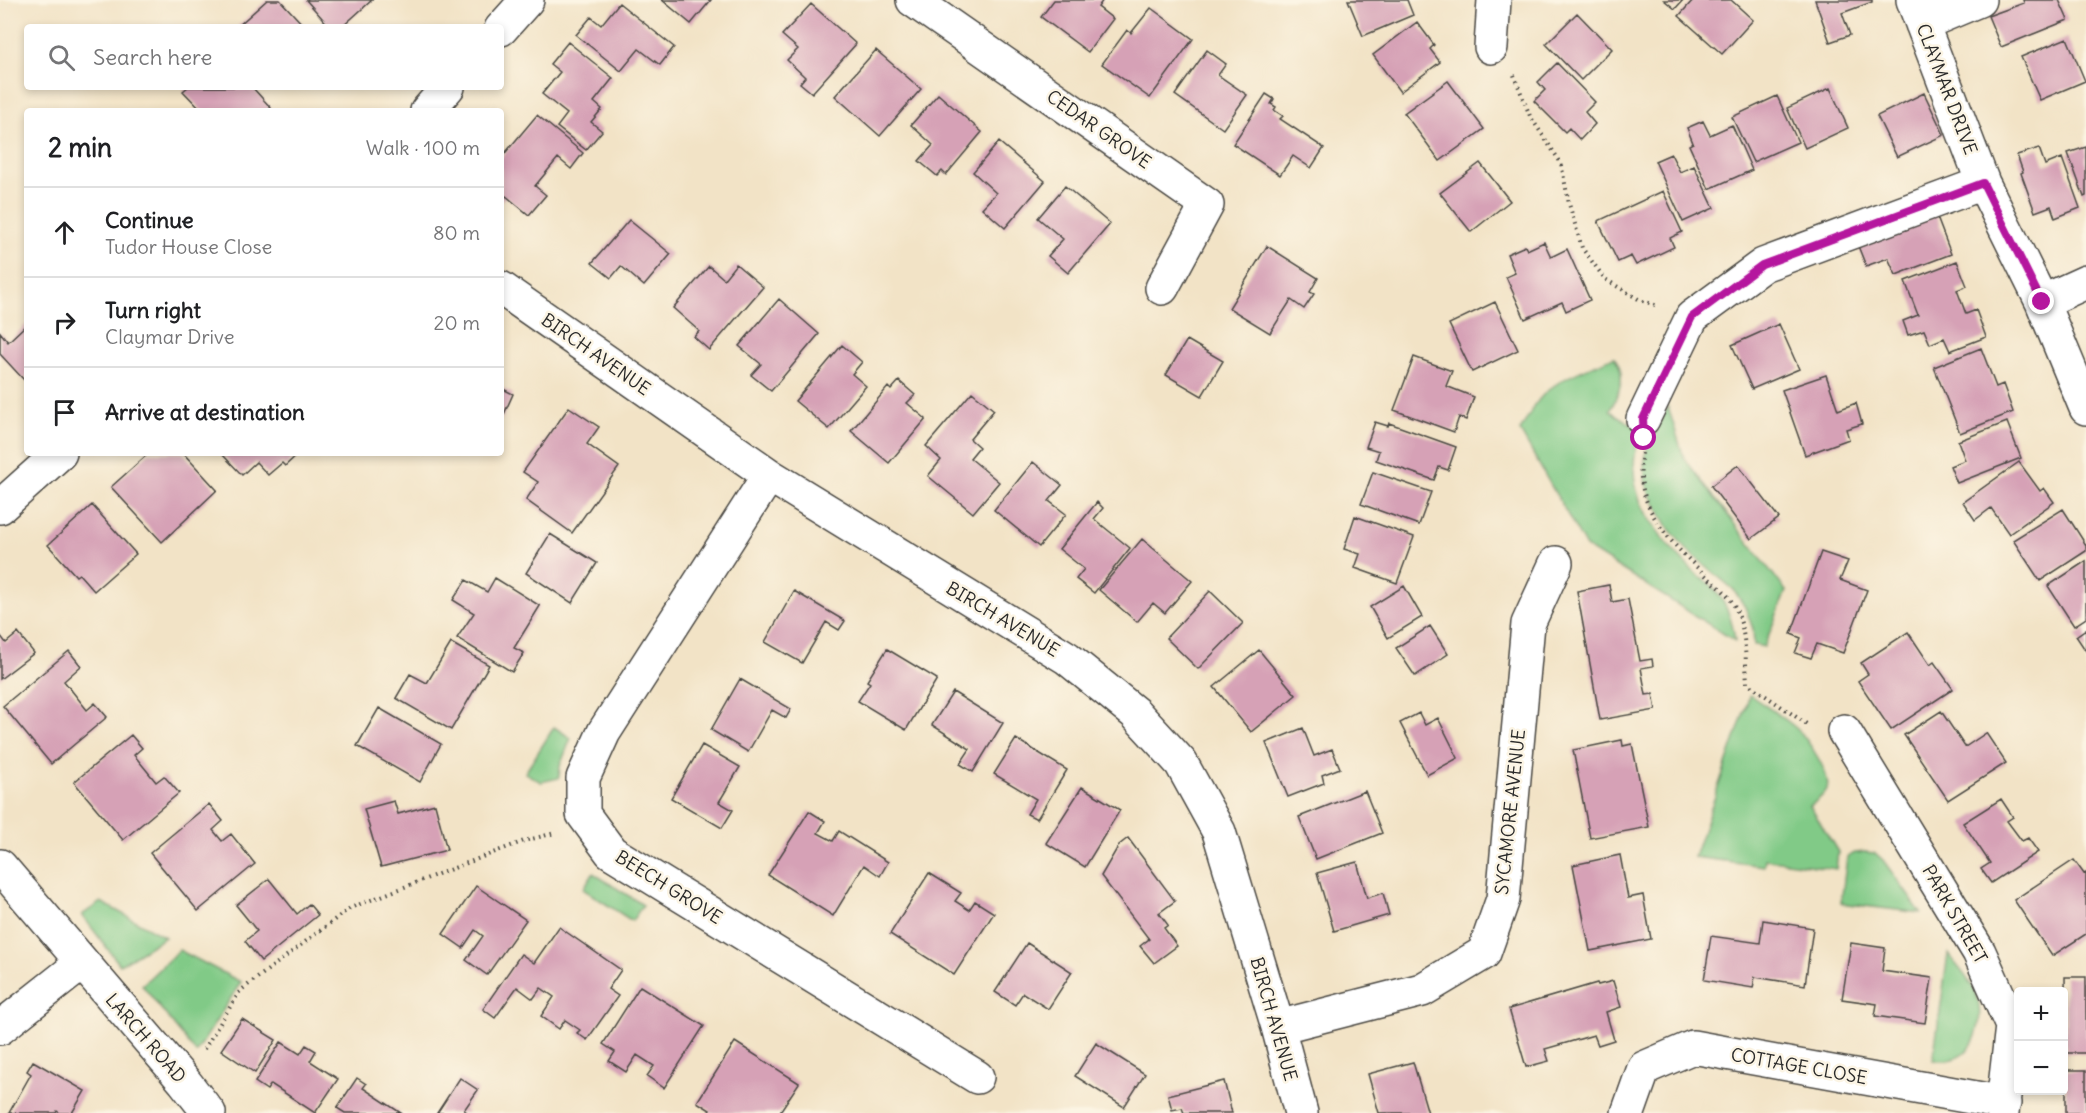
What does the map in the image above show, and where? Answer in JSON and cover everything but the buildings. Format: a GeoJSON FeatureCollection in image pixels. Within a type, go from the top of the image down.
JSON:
{"type":"FeatureCollection","features":[{"type":"Feature","properties":{"kind":"street"},"geometry":{"type":"LineString","coordinates":[[504,26],[527,0]]}},
{"type":"Feature","properties":{"kind":"street","name":"CEDAR GROVE"},"geometry":{"type":"LineString","coordinates":[[913,0],[1207,205],[1162,288]]}},
{"type":"Feature","properties":{"kind":"street"},"geometry":{"type":"LineString","coordinates":[[1491,47],[1494,0]]}},
{"type":"Feature","properties":{"kind":"street"},"geometry":{"type":"LineString","coordinates":[[1917,12],[1979,0]]}},
{"type":"Feature","properties":{"kind":"street","name":"CLAYMAR DRIVE"},"geometry":{"type":"LineString","coordinates":[[1917,12],[1983,183],[2042,302],[2086,408]]}},
{"type":"Feature","properties":{"kind":"street"},"geometry":{"type":"LineString","coordinates":[[430,108],[445,90]]}},
{"type":"Feature","properties":{"kind":"street"},"geometry":{"type":"LineString","coordinates":[[1643,419],[1692,317],[1762,265],[1983,183]]}},
{"type":"Feature","properties":{"kind":"street"},"geometry":{"type":"LineString","coordinates":[[2042,302],[2086,282]]}},
{"type":"Feature","properties":{"kind":"street","name":"BIRCH AVENUE"},"geometry":{"type":"LineString","coordinates":[[504,290],[769,475],[1067,658],[1135,713],[1151,729],[1181,763],[1219,832],[1278,1027],[1301,1113]]}},
{"type":"Feature","properties":{"kind":"street"},"geometry":{"type":"LineString","coordinates":[[0,507],[57,456]]}},
{"type":"Feature","properties":{"kind":"street","name":"BEECH GROVE"},"geometry":{"type":"LineString","coordinates":[[769,475],[604,732],[583,778],[583,814],[611,852],[977,1077]]}},
{"type":"Feature","properties":{"kind":"street","name":"SYCAMORE AVENUE"},"geometry":{"type":"LineString","coordinates":[[1278,1027],[1422,990],[1484,953],[1503,899],[1528,624],[1556,563]]}},
{"type":"Feature","properties":{"kind":"street","name":"PARK STREET"},"geometry":{"type":"LineString","coordinates":[[1844,731],[1979,952],[2012,1026],[2003,1108]]}},
{"type":"Feature","properties":{"kind":"street","name":"LARCH ROAD"},"geometry":{"type":"LineString","coordinates":[[0,866],[209,1113]]}},
{"type":"Feature","properties":{"kind":"street"},"geometry":{"type":"LineString","coordinates":[[0,1028],[82,963]]}},
{"type":"Feature","properties":{"kind":"street","name":"COTTAGE CLOSE"},"geometry":{"type":"LineString","coordinates":[[1628,1113],[1644,1068],[1693,1047],[2003,1108]]}},
{"type":"Feature","properties":{"kind":"path"},"geometry":{"type":"LineString","coordinates":[[1491,47],[1505,52],[1530,116],[1561,163],[1569,204],[1582,248],[1599,271],[1605,279],[1640,300],[1692,317]]}},
{"type":"Feature","properties":{"kind":"path"},"geometry":{"type":"LineString","coordinates":[[1643,419],[1644,438],[1640,465],[1642,490],[1661,529],[1728,596],[1742,625],[1747,683],[1815,730],[1844,731]]}},
{"type":"Feature","properties":{"kind":"path"},"geometry":{"type":"LineString","coordinates":[[184,1081],[240,991],[350,908],[524,842],[590,823]]}},
{"type":"Feature","properties":{"kind":"green space"},"geometry":{"type":"Polygon","coordinates":[[[1614,357],[1621,370],[1621,384],[1610,411],[1642,431],[1635,452],[1634,472],[1637,491],[1644,509],[1665,542],[1717,592],[1728,612],[1735,641],[1586,547],[1520,431],[1536,403],[1550,389],[1576,373],[1614,357]]]}},
{"type":"Feature","properties":{"kind":"green space"},"geometry":{"type":"Polygon","coordinates":[[[1668,407],[1684,458],[1786,591],[1764,647],[1754,645],[1753,629],[1745,607],[1734,590],[1688,551],[1670,530],[1649,493],[1644,465],[1648,443],[1668,407]]]}},
{"type":"Feature","properties":{"kind":"green space"},"geometry":{"type":"Polygon","coordinates":[[[1750,695],[1796,728],[1812,748],[1822,766],[1828,783],[1827,789],[1810,806],[1838,852],[1836,869],[1765,859],[1764,866],[1694,857],[1750,695]]]}},
{"type":"Feature","properties":{"kind":"green space"},"geometry":{"type":"Polygon","coordinates":[[[554,727],[571,738],[560,766],[559,778],[541,782],[525,773],[554,727]]]}},
{"type":"Feature","properties":{"kind":"green space"},"geometry":{"type":"Polygon","coordinates":[[[1865,852],[1875,853],[1883,860],[1921,913],[1841,903],[1847,857],[1865,852]]]}},
{"type":"Feature","properties":{"kind":"green space"},"geometry":{"type":"Polygon","coordinates":[[[593,873],[643,905],[632,921],[583,889],[593,873]]]}},
{"type":"Feature","properties":{"kind":"green space"},"geometry":{"type":"Polygon","coordinates":[[[101,902],[165,937],[120,965],[82,915],[101,902]]]}},
{"type":"Feature","properties":{"kind":"green space"},"geometry":{"type":"Polygon","coordinates":[[[179,950],[241,982],[196,1053],[142,985],[179,950]]]}},
{"type":"Feature","properties":{"kind":"green space"},"geometry":{"type":"Polygon","coordinates":[[[1948,954],[1968,979],[1977,997],[1978,1027],[1976,1037],[1964,1053],[1953,1059],[1933,1060],[1948,954]]]}},
{"type":"Feature","properties":{"kind":"route"},"geometry":{"type":"LineString","coordinates":[[1644,438],[1643,419],[1692,317],[1762,265],[1983,183],[2042,302]]}}]}
